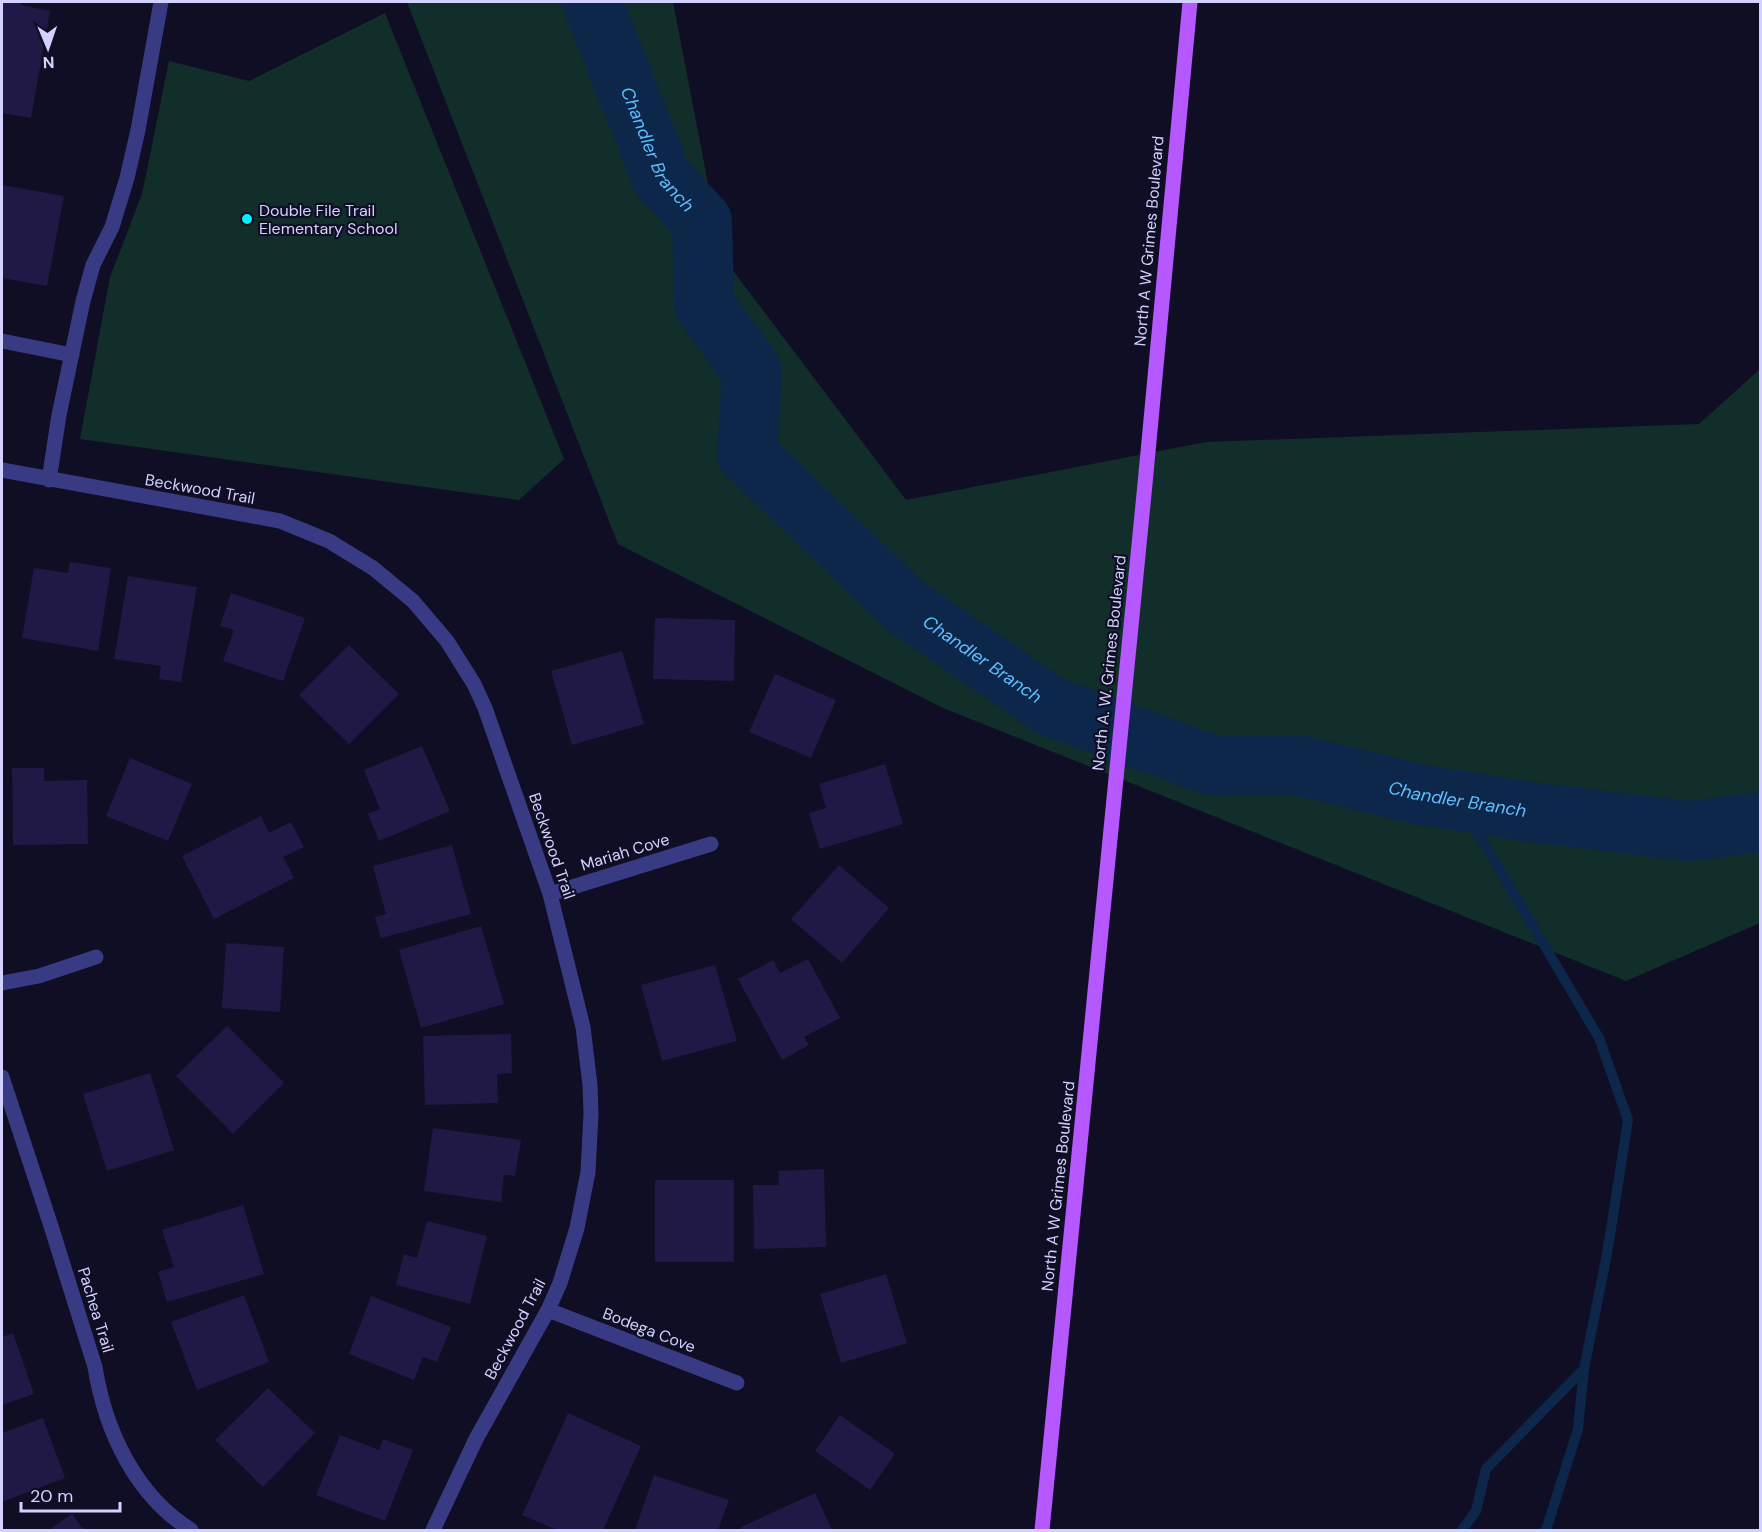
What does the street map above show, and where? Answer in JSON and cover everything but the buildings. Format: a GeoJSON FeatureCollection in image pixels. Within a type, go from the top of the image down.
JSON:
{"type":"FeatureCollection","features":[{"type":"Feature","properties":{"kind":"main road","name":"North A W Grimes Boulevard"},"geometry":{"type":"LineString","coordinates":[[1145,484],[1190,2]]}},
{"type":"Feature","properties":{"kind":"main road","name":"North A. W. Grimes Boulevard"},"geometry":{"type":"LineString","coordinates":[[1110,845],[1145,484]]}},
{"type":"Feature","properties":{"kind":"main road","name":"North A W Grimes Boulevard"},"geometry":{"type":"LineString","coordinates":[[1042,1530],[1110,845]]}},
{"type":"Feature","properties":{"kind":"street"},"geometry":{"type":"LineString","coordinates":[[49,480],[59,415],[87,282],[112,227],[127,178],[161,2]]}},
{"type":"Feature","properties":{"kind":"street"},"geometry":{"type":"LineString","coordinates":[[2,341],[72,355]]}},
{"type":"Feature","properties":{"kind":"street","name":"Beckwood Trail"},"geometry":{"type":"LineString","coordinates":[[2,470],[280,521],[329,541],[373,568],[413,601],[447,641],[474,684],[485,708],[550,894],[583,1027],[590,1085],[588,1172],[578,1228],[560,1283],[548,1310],[476,1439],[433,1530]]}},
{"type":"Feature","properties":{"kind":"street","name":"Mariah Cove"},"geometry":{"type":"LineString","coordinates":[[550,894],[711,844]]}},
{"type":"Feature","properties":{"kind":"street"},"geometry":{"type":"LineString","coordinates":[[2,983],[39,976],[96,957]]}},
{"type":"Feature","properties":{"kind":"street","name":"Pachea Trail"},"geometry":{"type":"LineString","coordinates":[[2,1077],[95,1367],[112,1434],[135,1475],[149,1493],[191,1530]]}},
{"type":"Feature","properties":{"kind":"street","name":"Bodega Cove"},"geometry":{"type":"LineString","coordinates":[[548,1310],[737,1383]]}},
{"type":"Feature","properties":{"kind":"green space"},"geometry":{"type":"Polygon","coordinates":[[[407,2],[673,2],[722,256],[906,500],[1206,442],[1699,424],[1760,369],[1760,923],[1626,981],[943,708],[618,544],[407,2]]]}},
{"type":"Feature","properties":{"kind":"green space","name":"Double File Trail Elementary School"},"geometry":{"type":"Polygon","coordinates":[[[385,13],[564,459],[519,500],[80,439],[110,277],[142,194],[169,61],[249,81],[385,13]]]}},
{"type":"Feature","properties":{"kind":"waterway","name":"Chandler Branch"},"geometry":{"type":"LineString","coordinates":[[592,2],[662,178],[702,221],[704,305],[752,371],[747,454],[905,606],[1050,706],[1211,765],[1298,765],[1417,794],[1532,812],[1690,831],[1760,822]]}},
{"type":"Feature","properties":{"kind":"waterway"},"geometry":{"type":"LineString","coordinates":[[1459,801],[1599,1038],[1628,1120],[1607,1254],[1584,1369],[1486,1469],[1476,1511],[1462,1530]]}},
{"type":"Feature","properties":{"kind":"waterway"},"geometry":{"type":"LineString","coordinates":[[1546,1530],[1578,1429],[1584,1369]]}},
{"type":"Feature","properties":{"kind":"place","name":"Double File Trail Elementary School"},"geometry":{"type":"Point","coordinates":[247,219]}}]}
